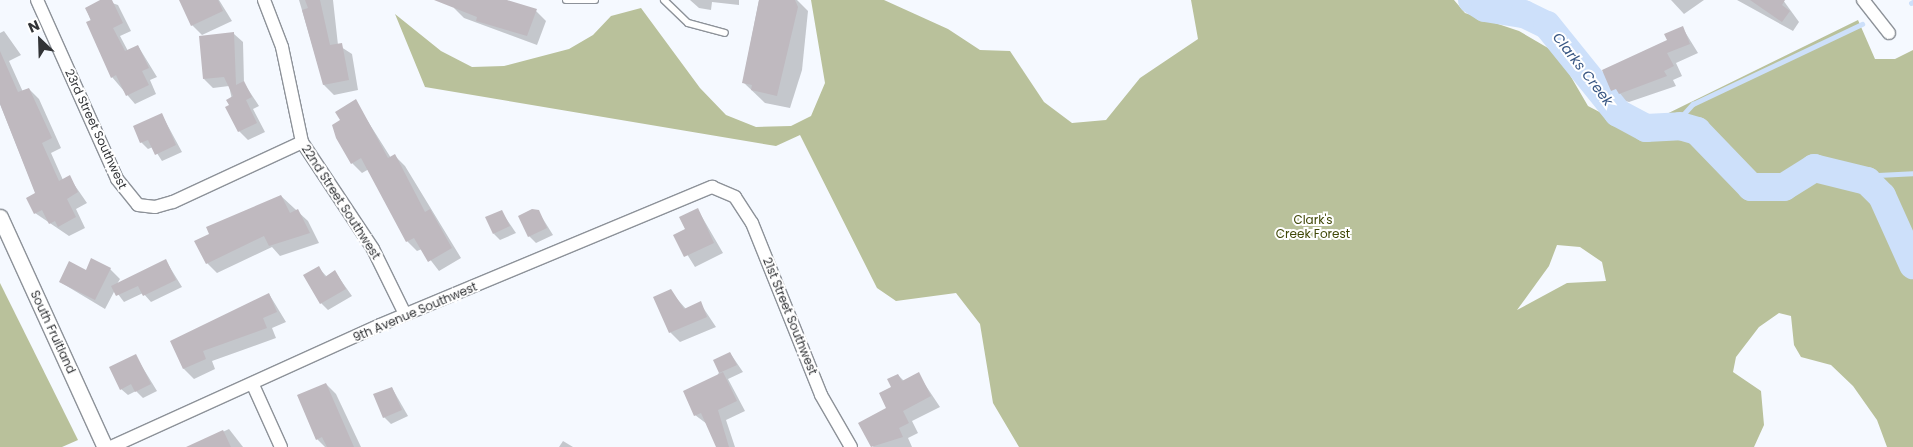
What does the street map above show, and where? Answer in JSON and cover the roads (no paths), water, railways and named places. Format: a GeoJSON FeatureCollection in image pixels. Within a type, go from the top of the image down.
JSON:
{"type":"FeatureCollection","features":[{"type":"Feature","properties":{"kind":"street","name":"23rd Street Southwest"},"geometry":{"type":"LineString","coordinates":[[37,0],[117,179],[133,202],[149,207],[173,202],[302,142]]}},
{"type":"Feature","properties":{"kind":"street","name":"22nd Street Southwest"},"geometry":{"type":"LineString","coordinates":[[264,0],[280,41],[302,142],[373,249],[405,314]]}},
{"type":"Feature","properties":{"kind":"street"},"geometry":{"type":"LineString","coordinates":[[1863,0],[1889,33]]}},
{"type":"Feature","properties":{"kind":"street","name":"9th Avenue Southwest"},"geometry":{"type":"LineString","coordinates":[[111,447],[253,386],[405,314],[686,196],[712,188],[723,189]]}},
{"type":"Feature","properties":{"kind":"street","name":"21st Street Southwest"},"geometry":{"type":"LineString","coordinates":[[723,189],[740,202],[752,223],[828,411],[851,447]]}},
{"type":"Feature","properties":{"kind":"street","name":"South Fruitland"},"geometry":{"type":"LineString","coordinates":[[0,217],[106,447]]}},
{"type":"Feature","properties":{"kind":"street"},"geometry":{"type":"LineString","coordinates":[[253,386],[281,447]]}},
{"type":"Feature","properties":{"kind":"lane"},"geometry":{"type":"LineString","coordinates":[[566,0],[596,0]]}},
{"type":"Feature","properties":{"kind":"lane"},"geometry":{"type":"LineString","coordinates":[[664,0],[688,23],[725,33]]}},
{"type":"Feature","properties":{"kind":"waterway","name":"Clarks Creek"},"geometry":{"type":"LineString","coordinates":[[1472,0],[1485,8],[1524,14],[1547,25],[1618,113],[1646,128],[1680,126],[1697,131],[1751,187],[1784,187],[1814,168],[1867,181],[1882,196],[1913,265]]}},
{"type":"Feature","properties":{"kind":"waterway"},"geometry":{"type":"LineString","coordinates":[[1672,127],[1693,104],[1862,24]]}},
{"type":"Feature","properties":{"kind":"waterway"},"geometry":{"type":"LineString","coordinates":[[1834,170],[1878,175],[1913,173]]}},
{"type":"Feature","properties":{"kind":"park label","name":"Clark's Creek Forest"},"geometry":{"type":"Point","coordinates":[1313,227]}}]}
